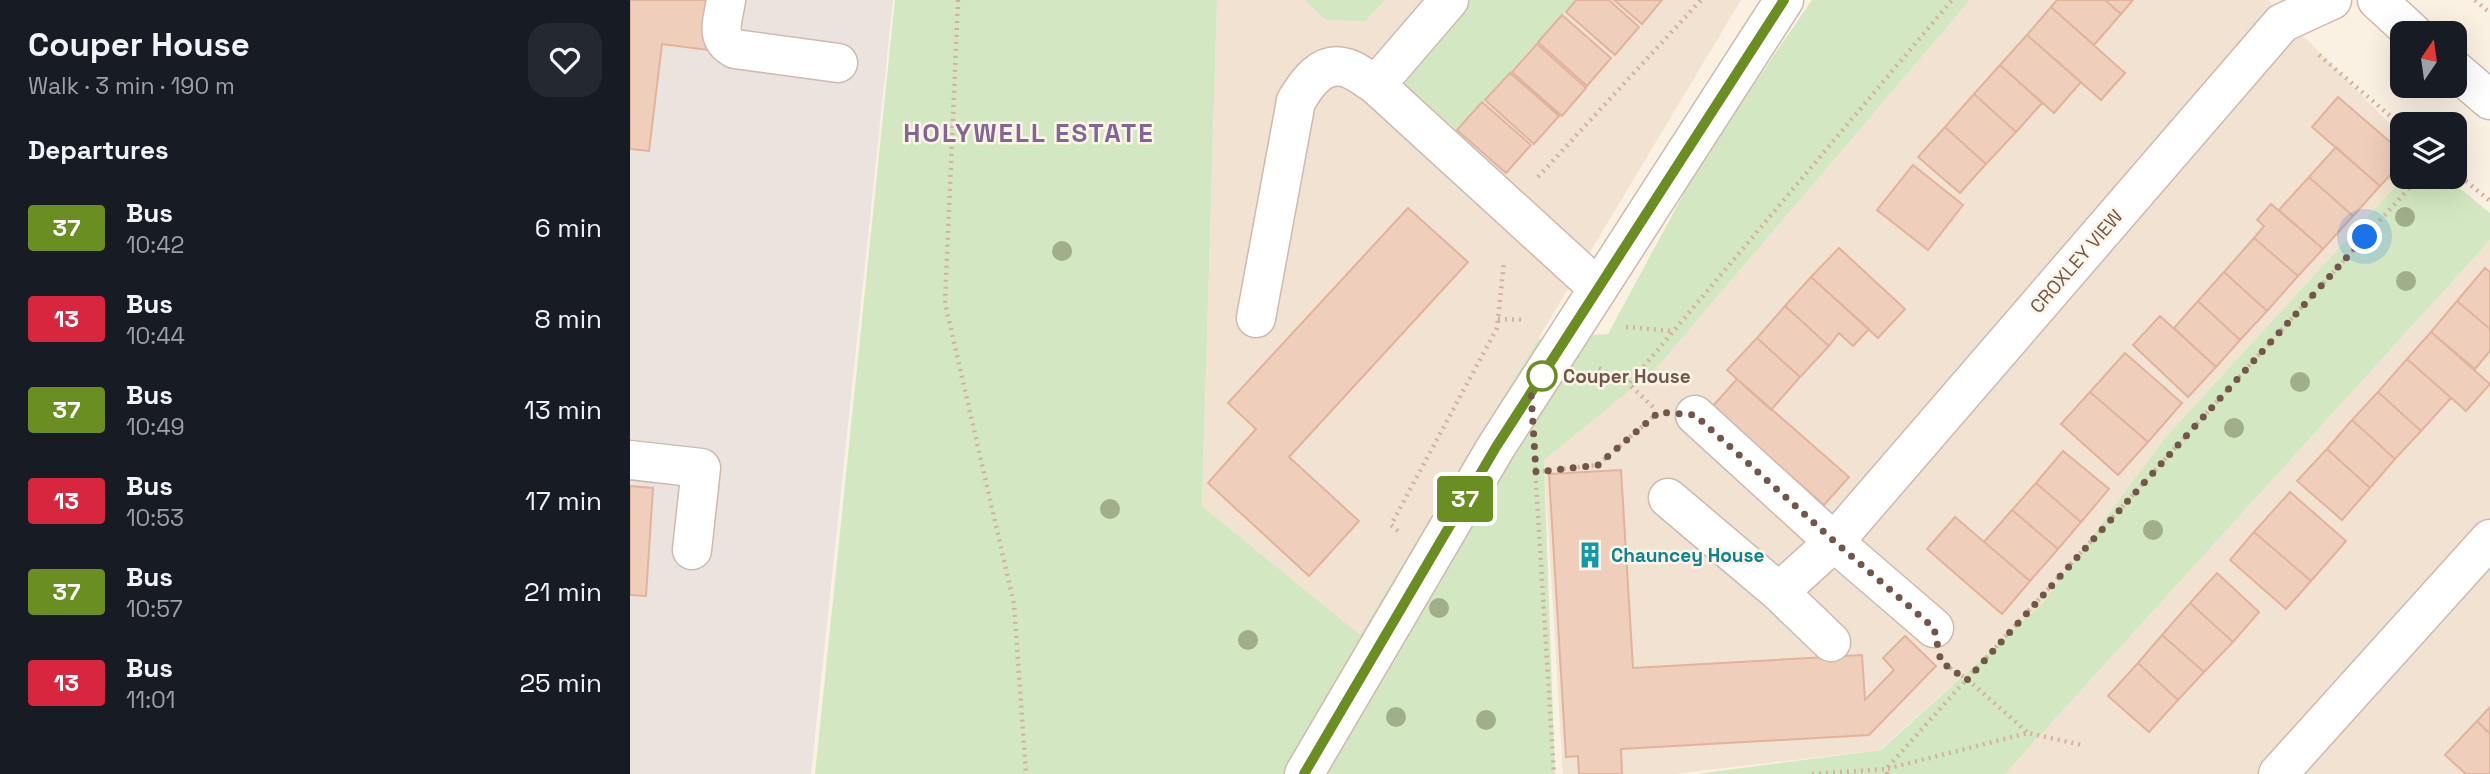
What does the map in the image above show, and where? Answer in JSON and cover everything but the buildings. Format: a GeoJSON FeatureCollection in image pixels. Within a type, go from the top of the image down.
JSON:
{"type":"FeatureCollection","features":[{"type":"Feature","properties":{"kind":"street"},"geometry":{"type":"LineString","coordinates":[[726,0],[721,37],[725,44],[735,49],[838,63]]}},
{"type":"Feature","properties":{"kind":"street"},"geometry":{"type":"LineString","coordinates":[[1376,85],[1448,0]]}},
{"type":"Feature","properties":{"kind":"street"},"geometry":{"type":"LineString","coordinates":[[1304,774],[1496,447],[1784,0]]}},
{"type":"Feature","properties":{"kind":"street","name":"CROXLEY VIEW"},"geometry":{"type":"LineString","coordinates":[[1779,592],[1834,541],[2282,23],[2332,0]]}},
{"type":"Feature","properties":{"kind":"street"},"geometry":{"type":"LineString","coordinates":[[2377,0],[2400,21]]}},
{"type":"Feature","properties":{"kind":"street"},"geometry":{"type":"LineString","coordinates":[[1256,318],[1296,101],[1307,83],[1324,69],[1347,68],[1376,85],[1598,288]]}},
{"type":"Feature","properties":{"kind":"street"},"geometry":{"type":"LineString","coordinates":[[2468,81],[2490,100]]}},
{"type":"Feature","properties":{"kind":"street"},"geometry":{"type":"LineString","coordinates":[[1695,415],[1934,628]]}},
{"type":"Feature","properties":{"kind":"street"},"geometry":{"type":"LineString","coordinates":[[630,460],[701,468],[692,550]]}},
{"type":"Feature","properties":{"kind":"street"},"geometry":{"type":"LineString","coordinates":[[1668,498],[1779,592],[1831,642]]}},
{"type":"Feature","properties":{"kind":"street"},"geometry":{"type":"LineString","coordinates":[[2278,774],[2490,539]]}},
{"type":"Feature","properties":{"kind":"path"},"geometry":{"type":"LineString","coordinates":[[958,0],[945,303],[1014,604],[1026,774]]}},
{"type":"Feature","properties":{"kind":"path"},"geometry":{"type":"LineString","coordinates":[[1432,555],[1391,525],[1497,328],[1510,207],[1701,0]]}},
{"type":"Feature","properties":{"kind":"path"},"geometry":{"type":"LineString","coordinates":[[1536,472],[1598,465],[1659,412],[1629,384],[1952,0]]}},
{"type":"Feature","properties":{"kind":"path"},"geometry":{"type":"LineString","coordinates":[[2475,0],[2490,13]]}},
{"type":"Feature","properties":{"kind":"path"},"geometry":{"type":"LineString","coordinates":[[2282,23],[2390,116]]}},
{"type":"Feature","properties":{"kind":"path"},"geometry":{"type":"LineString","coordinates":[[2467,182],[2490,201]]}},
{"type":"Feature","properties":{"kind":"path"},"geometry":{"type":"LineString","coordinates":[[1887,771],[2408,189]]}},
{"type":"Feature","properties":{"kind":"path"},"geometry":{"type":"LineString","coordinates":[[1535,459],[1554,774]]}},
{"type":"Feature","properties":{"kind":"path"},"geometry":{"type":"LineString","coordinates":[[1934,628],[1941,662],[1967,680],[2028,733]]}},
{"type":"Feature","properties":{"kind":"path"},"geometry":{"type":"LineString","coordinates":[[1812,774],[1887,771],[2028,733],[2082,745]]}},
{"type":"Feature","properties":{"kind":"shaded area"},"geometry":{"type":"Polygon","coordinates":[[[630,0],[893,0],[811,774],[630,774],[630,0]]]}},
{"type":"Feature","properties":{"kind":"shaded area"},"geometry":{"type":"Polygon","coordinates":[[[1217,0],[1741,0],[1360,636],[1202,506],[1217,0]]]}},
{"type":"Feature","properties":{"kind":"shaded area"},"geometry":{"type":"Polygon","coordinates":[[[1970,0],[2268,0],[2390,124],[2390,189],[2393,189],[2164,439],[2042,604],[1880,750],[1674,774],[1563,774],[1544,460],[1654,371],[1970,0]]]}},
{"type":"Feature","properties":{"kind":"shaded area"},"geometry":{"type":"Polygon","coordinates":[[[2490,240],[2490,774],[2005,774],[2490,240]]]}},
{"type":"Feature","properties":{"kind":"green space"},"geometry":{"type":"Polygon","coordinates":[[[895,0],[1217,0],[1202,506],[1360,635],[1538,339],[1608,334],[1703,158],[1812,0],[1970,0],[1654,371],[1544,460],[1555,774],[815,774],[895,0]]]}},
{"type":"Feature","properties":{"kind":"green space"},"geometry":{"type":"Polygon","coordinates":[[[1305,0],[1385,0],[1365,21],[1326,20],[1305,0]]]}},
{"type":"Feature","properties":{"kind":"green space"},"geometry":{"type":"Polygon","coordinates":[[[1442,0],[1575,0],[1457,130],[1396,76],[1442,0]]]}},
{"type":"Feature","properties":{"kind":"green space"},"geometry":{"type":"Polygon","coordinates":[[[2393,189],[2461,189],[2490,213],[2490,240],[2005,774],[1695,774],[1881,750],[2042,604],[2164,439],[2393,189]]]}},
{"type":"Feature","properties":{"kind":"bus line","name":"37"},"geometry":{"type":"LineString","coordinates":[[1304,774],[1496,447],[1784,0]]}},
{"type":"Feature","properties":{"kind":"place","name":"Couper House"},"geometry":{"type":"Point","coordinates":[1542,376]}},
{"type":"Feature","properties":{"kind":"place","name":"Chauncey House"},"geometry":{"type":"Point","coordinates":[1590,555]}},
{"type":"Feature","properties":{"kind":"district","name":"HOLYWELL ESTATE"},"geometry":{"type":"Point","coordinates":[1029,133]}},
{"type":"Feature","properties":{"kind":"route"},"geometry":{"type":"LineString","coordinates":[[1542,376],[1546,370],[1531,393],[1536,472],[1598,465],[1659,412],[1695,415],[1934,628],[1941,662],[1967,680],[2365,237]]}}]}
